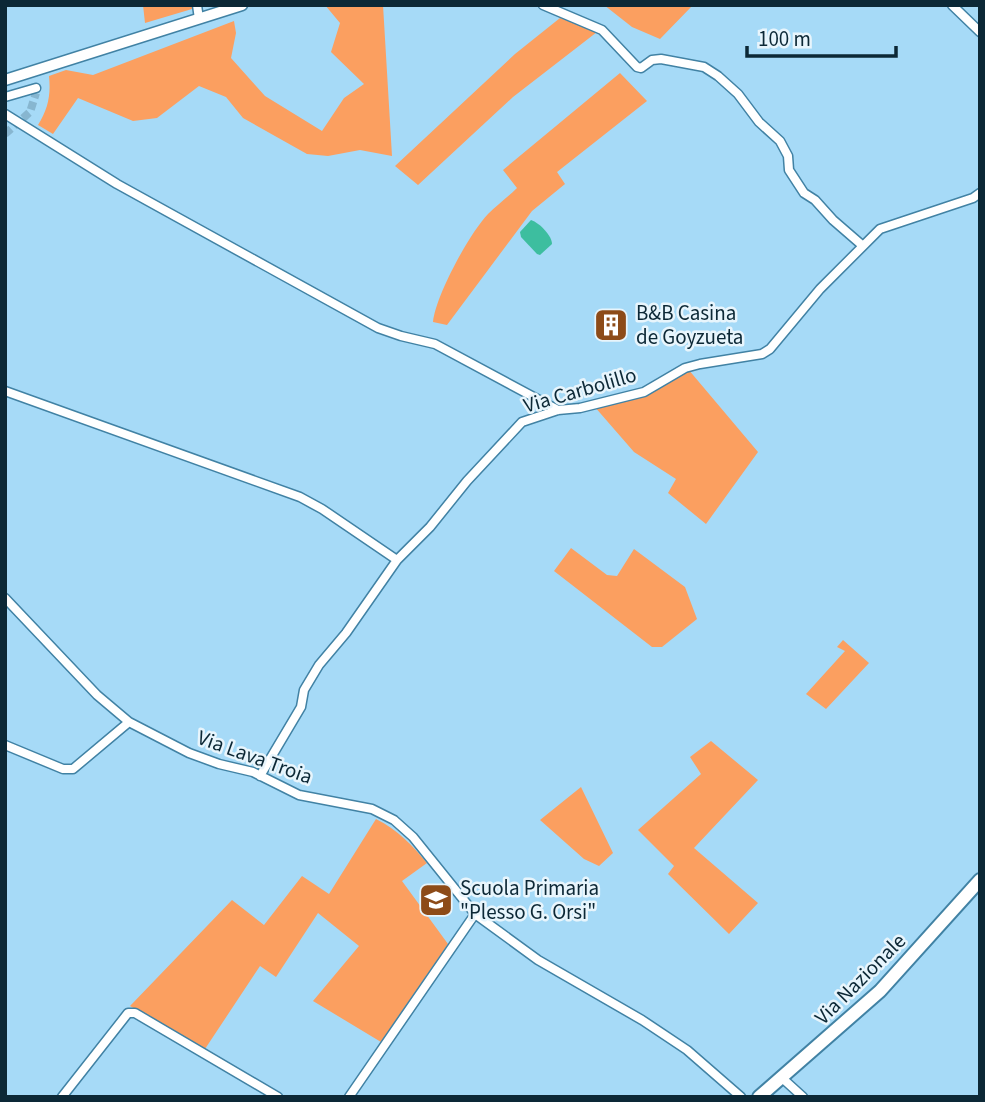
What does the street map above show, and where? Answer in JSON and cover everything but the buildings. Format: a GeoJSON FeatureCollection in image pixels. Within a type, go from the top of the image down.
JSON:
{"type":"FeatureCollection","features":[{"type":"Feature","properties":{"kind":"main road","name":"Via Nazionale"},"geometry":{"type":"LineString","coordinates":[[759,1097],[880,991],[980,880]]}},
{"type":"Feature","properties":{"kind":"street"},"geometry":{"type":"LineString","coordinates":[[197,5],[199,19]]}},
{"type":"Feature","properties":{"kind":"street"},"geometry":{"type":"LineString","coordinates":[[5,80],[242,5]]}},
{"type":"Feature","properties":{"kind":"street"},"geometry":{"type":"LineString","coordinates":[[543,5],[602,30],[637,67],[641,68],[652,60],[661,60],[704,67],[718,76],[780,141],[788,156],[789,170],[804,193],[815,200],[863,246]]}},
{"type":"Feature","properties":{"kind":"street"},"geometry":{"type":"LineString","coordinates":[[952,5],[980,32]]}},
{"type":"Feature","properties":{"kind":"street"},"geometry":{"type":"LineString","coordinates":[[5,97],[36,90],[33,72]]}},
{"type":"Feature","properties":{"kind":"street"},"geometry":{"type":"LineString","coordinates":[[5,114],[117,184],[378,328],[435,344],[558,410]]}},
{"type":"Feature","properties":{"kind":"street","name":"Via Carbolillo"},"geometry":{"type":"LineString","coordinates":[[260,776],[301,707],[304,690],[319,665],[346,633],[397,560],[430,527],[467,481],[522,422],[558,410],[580,408],[644,392],[685,368],[762,354],[770,349],[820,289],[880,229],[973,198],[980,193]]}},
{"type":"Feature","properties":{"kind":"street"},"geometry":{"type":"LineString","coordinates":[[5,391],[300,497],[397,560]]}},
{"type":"Feature","properties":{"kind":"street","name":"Via Lava Troia"},"geometry":{"type":"LineString","coordinates":[[5,598],[97,695],[129,722],[190,753],[260,776],[299,795],[372,809],[394,820],[413,837],[475,914],[538,960],[642,1020],[687,1050],[741,1097]]}},
{"type":"Feature","properties":{"kind":"street"},"geometry":{"type":"LineString","coordinates":[[5,745],[63,769],[73,769],[129,722]]}},
{"type":"Feature","properties":{"kind":"street"},"geometry":{"type":"LineString","coordinates":[[349,1097],[475,914]]}},
{"type":"Feature","properties":{"kind":"street"},"geometry":{"type":"LineString","coordinates":[[62,1097],[128,1013],[135,1013],[278,1097]]}},
{"type":"Feature","properties":{"kind":"street"},"geometry":{"type":"LineString","coordinates":[[781,1077],[803,1097]]}},
{"type":"Feature","properties":{"kind":"shaded area"},"geometry":{"type":"Polygon","coordinates":[[[143,5],[194,5],[192,9],[145,23],[143,5]]]}},
{"type":"Feature","properties":{"kind":"shaded area"},"geometry":{"type":"Polygon","coordinates":[[[325,5],[383,5],[392,156],[360,150],[328,156],[307,154],[243,118],[226,97],[199,86],[157,118],[133,121],[78,98],[53,134],[38,125],[48,102],[49,76],[66,70],[93,75],[234,21],[236,33],[231,58],[265,96],[322,131],[344,98],[364,84],[331,52],[340,23],[325,5]]]}},
{"type":"Feature","properties":{"kind":"shaded area"},"geometry":{"type":"Polygon","coordinates":[[[604,5],[693,5],[660,39],[632,27],[604,5]]]}},
{"type":"Feature","properties":{"kind":"shaded area"},"geometry":{"type":"Polygon","coordinates":[[[560,18],[597,32],[513,97],[418,185],[395,166],[515,54],[560,18]]]}},
{"type":"Feature","properties":{"kind":"shaded area"},"geometry":{"type":"Polygon","coordinates":[[[620,73],[647,101],[557,172],[565,184],[532,211],[447,325],[433,322],[435,310],[454,265],[480,223],[517,188],[503,170],[620,73]]]}},
{"type":"Feature","properties":{"kind":"shaded area"},"geometry":{"type":"Polygon","coordinates":[[[531,220],[545,230],[552,244],[540,255],[521,237],[520,232],[531,220]]]}},
{"type":"Feature","properties":{"kind":"shaded area"},"geometry":{"type":"Polygon","coordinates":[[[688,369],[758,452],[706,524],[668,493],[676,479],[634,452],[594,406],[642,395],[688,369]]]}},
{"type":"Feature","properties":{"kind":"shaded area"},"geometry":{"type":"Polygon","coordinates":[[[571,548],[607,575],[617,576],[634,549],[685,587],[697,619],[662,647],[652,647],[554,571],[571,548]]]}},
{"type":"Feature","properties":{"kind":"shaded area"},"geometry":{"type":"Polygon","coordinates":[[[843,640],[869,663],[826,709],[806,694],[845,651],[837,647],[843,640]]]}},
{"type":"Feature","properties":{"kind":"shaded area"},"geometry":{"type":"Polygon","coordinates":[[[711,741],[758,780],[694,848],[758,903],[729,934],[668,874],[674,866],[638,830],[701,774],[690,757],[711,741]]]}},
{"type":"Feature","properties":{"kind":"shaded area"},"geometry":{"type":"Polygon","coordinates":[[[581,787],[613,853],[599,866],[584,859],[540,820],[581,787]]]}},
{"type":"Feature","properties":{"kind":"shaded area"},"geometry":{"type":"Polygon","coordinates":[[[376,819],[404,838],[427,863],[402,881],[448,944],[381,1042],[313,1001],[359,946],[318,913],[276,977],[260,966],[205,1049],[130,1006],[232,900],[264,925],[302,876],[329,894],[376,819]]]}},
{"type":"Feature","properties":{"kind":"tunnel"},"geometry":{"type":"LineString","coordinates":[[5,134],[30,112],[36,93]]}},
{"type":"Feature","properties":{"kind":"place","name":"B&B Casina de Goyzueta"},"geometry":{"type":"Point","coordinates":[611,325]}},
{"type":"Feature","properties":{"kind":"place","name":"Scuola Primaria \"Plesso G. Orsi\""},"geometry":{"type":"Point","coordinates":[436,900]}}]}
